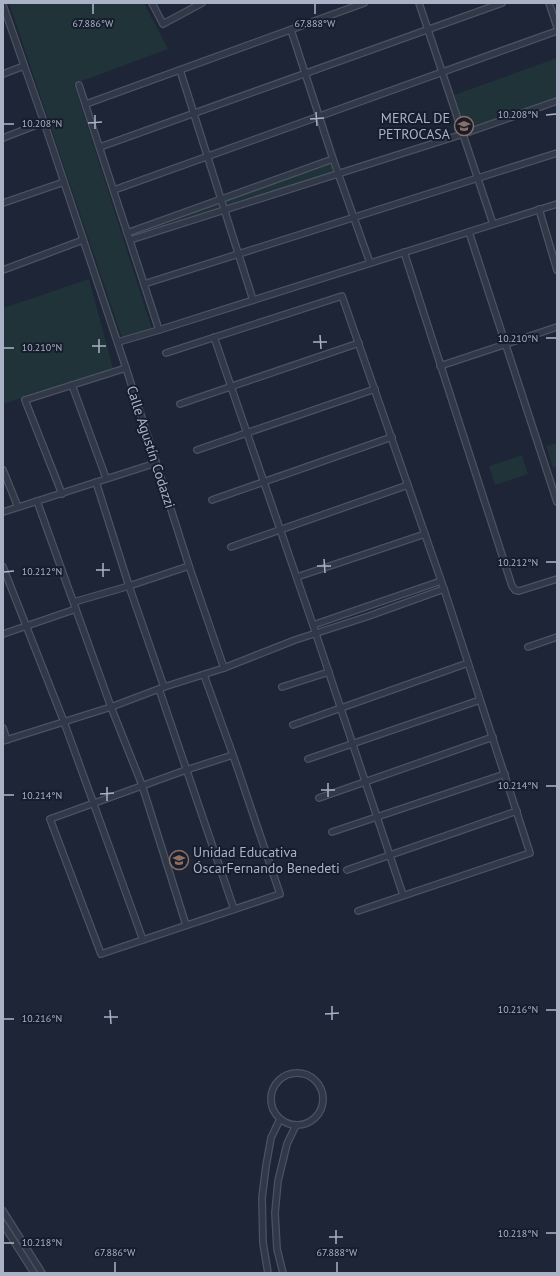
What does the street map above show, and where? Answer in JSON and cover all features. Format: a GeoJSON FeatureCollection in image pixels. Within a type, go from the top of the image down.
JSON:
{"type":"FeatureCollection","features":[{"type":"Feature","properties":{"kind":"street"},"geometry":{"type":"LineString","coordinates":[[152,3],[163,24],[202,3]]}},
{"type":"Feature","properties":{"kind":"street"},"geometry":{"type":"LineString","coordinates":[[86,104],[364,3]]}},
{"type":"Feature","properties":{"kind":"street"},"geometry":{"type":"LineString","coordinates":[[419,3],[493,224]]}},
{"type":"Feature","properties":{"kind":"street"},"geometry":{"type":"LineString","coordinates":[[100,147],[502,3]]}},
{"type":"Feature","properties":{"kind":"street"},"geometry":{"type":"LineString","coordinates":[[549,3],[557,26]]}},
{"type":"Feature","properties":{"kind":"street","name":"Calle Agustín Codazzi"},"geometry":{"type":"LineString","coordinates":[[3,7],[44,122],[118,342],[189,566],[224,668]]}},
{"type":"Feature","properties":{"kind":"street"},"geometry":{"type":"LineString","coordinates":[[291,30],[333,159],[370,263]]}},
{"type":"Feature","properties":{"kind":"street"},"geometry":{"type":"LineString","coordinates":[[114,190],[557,31]]}},
{"type":"Feature","properties":{"kind":"street"},"geometry":{"type":"LineString","coordinates":[[3,74],[24,66]]}},
{"type":"Feature","properties":{"kind":"street"},"geometry":{"type":"LineString","coordinates":[[180,70],[253,300]]}},
{"type":"Feature","properties":{"kind":"street"},"geometry":{"type":"LineString","coordinates":[[79,86],[159,330]]}},
{"type":"Feature","properties":{"kind":"street"},"geometry":{"type":"LineString","coordinates":[[130,240],[463,134],[557,101]]}},
{"type":"Feature","properties":{"kind":"street"},"geometry":{"type":"LineString","coordinates":[[3,138],[44,122]]}},
{"type":"Feature","properties":{"kind":"street"},"geometry":{"type":"LineString","coordinates":[[144,284],[557,153]]}},
{"type":"Feature","properties":{"kind":"street"},"geometry":{"type":"LineString","coordinates":[[127,233],[333,159]]}},
{"type":"Feature","properties":{"kind":"street"},"geometry":{"type":"LineString","coordinates":[[3,203],[64,182]]}},
{"type":"Feature","properties":{"kind":"street"},"geometry":{"type":"LineString","coordinates":[[118,342],[557,204]]}},
{"type":"Feature","properties":{"kind":"street"},"geometry":{"type":"LineString","coordinates":[[539,209],[557,270]]}},
{"type":"Feature","properties":{"kind":"street"},"geometry":{"type":"LineString","coordinates":[[469,232],[557,502]]}},
{"type":"Feature","properties":{"kind":"street"},"geometry":{"type":"LineString","coordinates":[[3,270],[83,240]]}},
{"type":"Feature","properties":{"kind":"street"},"geometry":{"type":"LineString","coordinates":[[404,252],[512,586],[515,590],[519,591],[557,579]]}},
{"type":"Feature","properties":{"kind":"street"},"geometry":{"type":"LineString","coordinates":[[166,353],[342,296],[392,437],[444,589],[530,853],[358,911]]}},
{"type":"Feature","properties":{"kind":"street"},"geometry":{"type":"LineString","coordinates":[[440,366],[557,327]]}},
{"type":"Feature","properties":{"kind":"street"},"geometry":{"type":"LineString","coordinates":[[214,337],[313,624],[403,895]]}},
{"type":"Feature","properties":{"kind":"street"},"geometry":{"type":"LineString","coordinates":[[180,404],[359,343]]}},
{"type":"Feature","properties":{"kind":"street"},"geometry":{"type":"LineString","coordinates":[[62,494],[25,400],[126,368]]}},
{"type":"Feature","properties":{"kind":"street"},"geometry":{"type":"LineString","coordinates":[[72,385],[106,478]]}},
{"type":"Feature","properties":{"kind":"street"},"geometry":{"type":"LineString","coordinates":[[197,450],[375,389]]}},
{"type":"Feature","properties":{"kind":"street"},"geometry":{"type":"LineString","coordinates":[[212,500],[392,437]]}},
{"type":"Feature","properties":{"kind":"street"},"geometry":{"type":"LineString","coordinates":[[3,512],[156,463]]}},
{"type":"Feature","properties":{"kind":"street"},"geometry":{"type":"LineString","coordinates":[[3,470],[18,507]]}},
{"type":"Feature","properties":{"kind":"street"},"geometry":{"type":"LineString","coordinates":[[96,482],[186,770],[234,909]]}},
{"type":"Feature","properties":{"kind":"street"},"geometry":{"type":"LineString","coordinates":[[231,547],[408,485]]}},
{"type":"Feature","properties":{"kind":"street"},"geometry":{"type":"LineString","coordinates":[[37,501],[111,707],[142,786],[186,925]]}},
{"type":"Feature","properties":{"kind":"street"},"geometry":{"type":"LineString","coordinates":[[297,577],[425,534]]}},
{"type":"Feature","properties":{"kind":"street"},"geometry":{"type":"LineString","coordinates":[[74,602],[189,566]]}},
{"type":"Feature","properties":{"kind":"street"},"geometry":{"type":"LineString","coordinates":[[3,567],[64,722],[143,940]]}},
{"type":"Feature","properties":{"kind":"street"},"geometry":{"type":"LineString","coordinates":[[313,624],[441,580]]}},
{"type":"Feature","properties":{"kind":"street"},"geometry":{"type":"LineString","coordinates":[[3,728],[5,740],[64,722],[224,668],[294,640],[444,589]]}},
{"type":"Feature","properties":{"kind":"street"},"geometry":{"type":"LineString","coordinates":[[3,634],[76,609]]}},
{"type":"Feature","properties":{"kind":"street"},"geometry":{"type":"LineString","coordinates":[[528,647],[557,637]]}},
{"type":"Feature","properties":{"kind":"street"},"geometry":{"type":"LineString","coordinates":[[294,725],[468,663]]}},
{"type":"Feature","properties":{"kind":"street"},"geometry":{"type":"LineString","coordinates":[[282,687],[329,672]]}},
{"type":"Feature","properties":{"kind":"street"},"geometry":{"type":"LineString","coordinates":[[204,675],[233,755],[280,894],[101,954],[50,818],[233,755]]}},
{"type":"Feature","properties":{"kind":"street"},"geometry":{"type":"LineString","coordinates":[[308,759],[480,700]]}},
{"type":"Feature","properties":{"kind":"street"},"geometry":{"type":"LineString","coordinates":[[319,798],[492,737]]}},
{"type":"Feature","properties":{"kind":"street"},"geometry":{"type":"LineString","coordinates":[[332,832],[505,774]]}},
{"type":"Feature","properties":{"kind":"street"},"geometry":{"type":"LineString","coordinates":[[346,870],[516,811]]}},
{"type":"Feature","properties":{"kind":"street"},"geometry":{"type":"LineString","coordinates":[[292,1072],[302,1072],[311,1076],[318,1083],[323,1092],[324,1101],[321,1111],[315,1119],[306,1124],[296,1125],[280,1119],[273,1111],[270,1102],[271,1092],[275,1083],[282,1076],[292,1072]]}},
{"type":"Feature","properties":{"kind":"street"},"geometry":{"type":"LineString","coordinates":[[268,1273],[263,1243],[262,1198],[271,1138],[280,1119]]}},
{"type":"Feature","properties":{"kind":"street"},"geometry":{"type":"LineString","coordinates":[[283,1273],[277,1249],[275,1213],[278,1181],[287,1144],[296,1125]]}},
{"type":"Feature","properties":{"kind":"street"},"geometry":{"type":"LineString","coordinates":[[3,1211],[42,1273]]}},
{"type":"Feature","properties":{"kind":"street"},"geometry":{"type":"LineString","coordinates":[[3,1224],[34,1273]]}},
{"type":"Feature","properties":{"kind":"green space"},"geometry":{"type":"Polygon","coordinates":[[[9,3],[144,3],[168,49],[74,84],[152,329],[122,338],[9,3]]]}},
{"type":"Feature","properties":{"kind":"green space"},"geometry":{"type":"Polygon","coordinates":[[[557,58],[557,99],[465,130],[454,95],[557,58]]]}},
{"type":"Feature","properties":{"kind":"green space"},"geometry":{"type":"Polygon","coordinates":[[[331,164],[333,172],[227,206],[225,200],[331,164]]]}},
{"type":"Feature","properties":{"kind":"green space"},"geometry":{"type":"Polygon","coordinates":[[[218,203],[219,208],[132,236],[132,234],[218,203]]]}},
{"type":"Feature","properties":{"kind":"green space"},"geometry":{"type":"Polygon","coordinates":[[[89,279],[113,368],[3,404],[3,308],[89,279]]]}},
{"type":"Feature","properties":{"kind":"green space"},"geometry":{"type":"Polygon","coordinates":[[[557,443],[557,467],[553,468],[546,446],[557,443]]]}},
{"type":"Feature","properties":{"kind":"green space"},"geometry":{"type":"Polygon","coordinates":[[[522,455],[528,474],[495,485],[489,466],[522,455]]]}},
{"type":"Feature","properties":{"kind":"place","name":"MERCAL DE PETROCASA"},"geometry":{"type":"Point","coordinates":[464,126]}},
{"type":"Feature","properties":{"kind":"place","name":"Unidad Educativa ÓscarFernando Benedeti"},"geometry":{"type":"Point","coordinates":[179,860]}}]}
